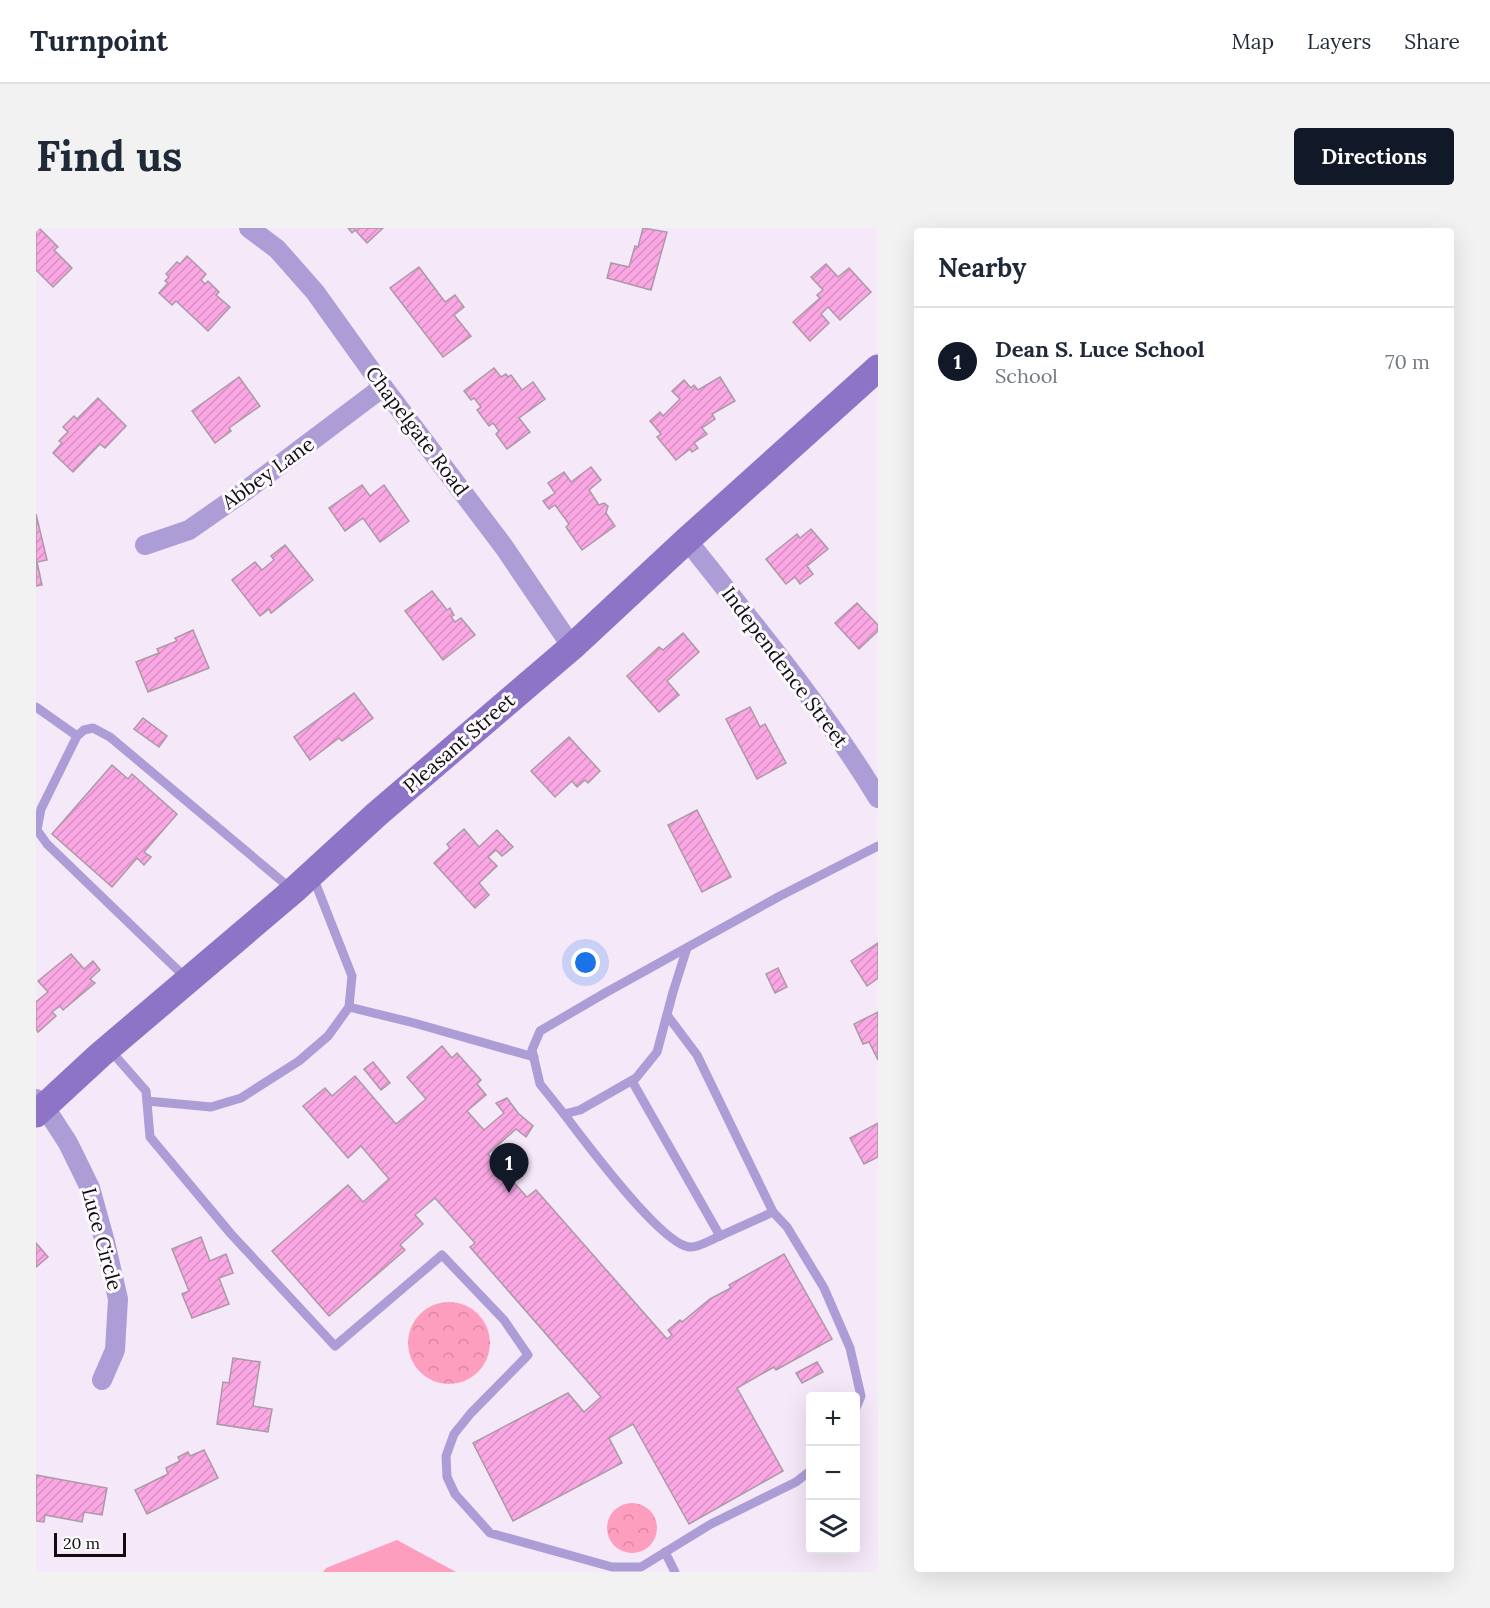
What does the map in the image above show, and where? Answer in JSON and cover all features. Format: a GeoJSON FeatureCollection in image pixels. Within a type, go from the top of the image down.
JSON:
{"type":"FeatureCollection","features":[{"type":"Feature","properties":{"kind":"main road","name":"Pleasant Street"},"geometry":{"type":"LineString","coordinates":[[39,1106],[303,882],[377,814],[572,647],[878,368]]}},
{"type":"Feature","properties":{"kind":"street","name":"Chapelgate Road"},"geometry":{"type":"LineString","coordinates":[[249,228],[278,249],[315,292],[383,387],[504,547],[572,647]]}},
{"type":"Feature","properties":{"kind":"street","name":"Abbey Lane"},"geometry":{"type":"LineString","coordinates":[[145,545],[189,530],[245,491],[383,387]]}},
{"type":"Feature","properties":{"kind":"street","name":"Independence Street"},"geometry":{"type":"LineString","coordinates":[[687,540],[816,706],[854,759],[878,798]]}},
{"type":"Feature","properties":{"kind":"street","name":"Luce Circle"},"geometry":{"type":"LineString","coordinates":[[39,1106],[68,1143],[90,1188],[105,1242],[118,1299],[115,1350],[102,1380]]}},
{"type":"Feature","properties":{"kind":"lane"},"geometry":{"type":"LineString","coordinates":[[36,707],[77,736]]}},
{"type":"Feature","properties":{"kind":"lane"},"geometry":{"type":"LineString","coordinates":[[147,1101],[211,1107],[241,1098],[299,1061],[327,1036],[350,1007],[352,976],[303,882],[110,737],[93,728],[84,730],[77,736],[38,807],[37,830],[47,844],[188,980]]}},
{"type":"Feature","properties":{"kind":"lane"},"geometry":{"type":"LineString","coordinates":[[773,1212],[690,1248],[675,1243],[630,1196],[540,1084],[532,1050],[540,1031],[780,896],[878,846]]}},
{"type":"Feature","properties":{"kind":"lane"},"geometry":{"type":"LineString","coordinates":[[564,1114],[580,1110],[632,1081],[657,1052],[687,948]]}},
{"type":"Feature","properties":{"kind":"lane"},"geometry":{"type":"LineString","coordinates":[[350,1007],[534,1057]]}},
{"type":"Feature","properties":{"kind":"lane"},"geometry":{"type":"LineString","coordinates":[[667,1015],[697,1055],[773,1212],[787,1227],[824,1288],[850,1348],[860,1398]]}},
{"type":"Feature","properties":{"kind":"lane"},"geometry":{"type":"LineString","coordinates":[[109,1048],[146,1091],[150,1137],[231,1234],[335,1346],[442,1255],[504,1320],[528,1355],[454,1434],[446,1456],[447,1477],[455,1494],[490,1533],[612,1568],[641,1567],[711,1524],[806,1475]]}},
{"type":"Feature","properties":{"kind":"lane"},"geometry":{"type":"LineString","coordinates":[[632,1081],[720,1236]]}},
{"type":"Feature","properties":{"kind":"lane"},"geometry":{"type":"LineString","coordinates":[[665,1552],[675,1572]]}},
{"type":"Feature","properties":{"kind":"green space"},"geometry":{"type":"Polygon","coordinates":[[[449,1302],[465,1305],[478,1314],[487,1327],[490,1343],[487,1359],[478,1372],[465,1381],[449,1384],[433,1381],[420,1372],[411,1359],[408,1343],[411,1327],[420,1314],[433,1305],[449,1302]]]}},
{"type":"Feature","properties":{"kind":"green space"},"geometry":{"type":"Polygon","coordinates":[[[632,1503],[646,1507],[653,1514],[657,1528],[653,1542],[646,1549],[632,1553],[618,1549],[611,1542],[607,1528],[611,1514],[618,1507],[632,1503]]]}},
{"type":"Feature","properties":{"kind":"green space"},"geometry":{"type":"Polygon","coordinates":[[[397,1540],[456,1572],[323,1572],[326,1568],[397,1540]]]}},
{"type":"Feature","properties":{"kind":"building"},"geometry":{"type":"Polygon","coordinates":[[[36,228],[39,228],[58,247],[54,250],[72,268],[53,287],[36,270],[36,228]]]}},
{"type":"Feature","properties":{"kind":"building"},"geometry":{"type":"Polygon","coordinates":[[[348,228],[383,228],[367,243],[355,230],[352,233],[348,228]]]}},
{"type":"Feature","properties":{"kind":"building"},"geometry":{"type":"Polygon","coordinates":[[[643,228],[667,232],[651,290],[607,278],[611,263],[629,267],[643,228]]]}},
{"type":"Feature","properties":{"kind":"building"},"geometry":{"type":"Polygon","coordinates":[[[187,256],[206,274],[201,280],[205,284],[208,281],[219,292],[216,295],[230,307],[208,331],[176,301],[172,305],[159,293],[168,283],[165,281],[169,277],[166,274],[177,262],[180,264],[187,256]]]}},
{"type":"Feature","properties":{"kind":"building"},"geometry":{"type":"Polygon","coordinates":[[[826,264],[838,277],[849,268],[871,292],[840,320],[828,307],[821,314],[829,323],[810,341],[793,322],[820,298],[817,295],[823,290],[811,277],[826,264]]]}},
{"type":"Feature","properties":{"kind":"building"},"geometry":{"type":"Polygon","coordinates":[[[419,267],[445,302],[455,295],[464,307],[454,315],[471,336],[443,357],[390,288],[419,267]]]}},
{"type":"Feature","properties":{"kind":"building"},"geometry":{"type":"Polygon","coordinates":[[[494,368],[501,377],[506,374],[508,377],[511,375],[522,390],[533,382],[545,399],[519,418],[530,432],[507,449],[496,434],[499,431],[493,423],[489,426],[477,410],[481,407],[464,391],[494,368]]]}},
{"type":"Feature","properties":{"kind":"building"},"geometry":{"type":"Polygon","coordinates":[[[239,377],[260,406],[229,428],[231,431],[215,443],[192,411],[239,377]]]}},
{"type":"Feature","properties":{"kind":"building"},"geometry":{"type":"Polygon","coordinates":[[[720,377],[735,401],[712,414],[715,419],[702,428],[707,434],[694,443],[698,448],[692,452],[690,449],[676,460],[657,437],[661,434],[650,421],[660,412],[663,416],[680,399],[672,391],[684,380],[691,388],[694,385],[698,390],[720,377]]]}},
{"type":"Feature","properties":{"kind":"building"},"geometry":{"type":"Polygon","coordinates":[[[98,398],[126,426],[105,448],[100,444],[73,472],[53,453],[62,443],[59,441],[68,432],[63,427],[74,416],[77,419],[98,398]]]}},
{"type":"Feature","properties":{"kind":"building"},"geometry":{"type":"Polygon","coordinates":[[[591,467],[601,480],[589,490],[599,505],[604,503],[608,506],[606,513],[615,526],[582,550],[566,527],[569,524],[555,505],[549,509],[543,501],[555,493],[548,483],[564,472],[571,482],[591,467]]]}},
{"type":"Feature","properties":{"kind":"building"},"geometry":{"type":"Polygon","coordinates":[[[362,485],[370,496],[384,485],[409,521],[380,542],[363,518],[345,531],[329,508],[362,485]]]}},
{"type":"Feature","properties":{"kind":"building"},"geometry":{"type":"Polygon","coordinates":[[[36,514],[47,560],[37,562],[42,585],[36,586],[36,514]]]}},
{"type":"Feature","properties":{"kind":"building"},"geometry":{"type":"Polygon","coordinates":[[[811,529],[828,549],[807,566],[813,574],[800,584],[795,577],[786,584],[766,559],[797,534],[800,538],[811,529]]]}},
{"type":"Feature","properties":{"kind":"building"},"geometry":{"type":"Polygon","coordinates":[[[285,545],[313,580],[271,613],[269,609],[260,616],[232,580],[255,562],[262,570],[274,560],[271,556],[285,545]]]}},
{"type":"Feature","properties":{"kind":"building"},"geometry":{"type":"Polygon","coordinates":[[[432,591],[447,610],[450,608],[454,615],[451,617],[455,622],[461,618],[475,635],[443,660],[405,611],[432,591]]]}},
{"type":"Feature","properties":{"kind":"building"},"geometry":{"type":"Polygon","coordinates":[[[857,603],[878,625],[878,631],[859,649],[835,623],[857,603]]]}},
{"type":"Feature","properties":{"kind":"building"},"geometry":{"type":"Polygon","coordinates":[[[193,630],[209,668],[148,692],[136,662],[159,653],[157,649],[177,641],[175,638],[193,630]]]}},
{"type":"Feature","properties":{"kind":"building"},"geometry":{"type":"Polygon","coordinates":[[[683,633],[699,652],[667,681],[679,695],[659,712],[627,676],[659,647],[663,650],[683,633]]]}},
{"type":"Feature","properties":{"kind":"building"},"geometry":{"type":"Polygon","coordinates":[[[354,693],[373,718],[342,741],[339,738],[310,760],[294,737],[354,693]]]}},
{"type":"Feature","properties":{"kind":"building"},"geometry":{"type":"Polygon","coordinates":[[[750,707],[760,727],[765,724],[786,763],[757,779],[726,719],[750,707]]]}},
{"type":"Feature","properties":{"kind":"building"},"geometry":{"type":"Polygon","coordinates":[[[143,718],[167,736],[159,747],[134,729],[143,718]]]}},
{"type":"Feature","properties":{"kind":"building"},"geometry":{"type":"Polygon","coordinates":[[[569,737],[600,771],[588,783],[585,780],[577,787],[572,781],[555,797],[531,771],[569,737]]]}},
{"type":"Feature","properties":{"kind":"building"},"geometry":{"type":"Polygon","coordinates":[[[112,765],[128,779],[132,774],[177,814],[144,852],[151,857],[144,865],[137,858],[112,887],[52,834],[112,765]]]}},
{"type":"Feature","properties":{"kind":"building"},"geometry":{"type":"Polygon","coordinates":[[[697,810],[731,877],[702,892],[668,825],[697,810]]]}},
{"type":"Feature","properties":{"kind":"building"},"geometry":{"type":"Polygon","coordinates":[[[464,829],[479,847],[497,830],[513,847],[502,856],[496,850],[488,857],[497,866],[479,883],[489,895],[475,908],[434,863],[450,848],[447,844],[464,829]]]}},
{"type":"Feature","properties":{"kind":"building"},"geometry":{"type":"Polygon","coordinates":[[[878,943],[878,978],[867,986],[851,961],[878,943]]]}},
{"type":"Feature","properties":{"kind":"building"},"geometry":{"type":"Polygon","coordinates":[[[71,954],[84,969],[93,961],[100,970],[90,979],[95,983],[63,1010],[60,1006],[52,1012],[56,1016],[38,1032],[36,1002],[48,992],[38,981],[71,954]]]}},
{"type":"Feature","properties":{"kind":"building"},"geometry":{"type":"Polygon","coordinates":[[[778,968],[787,987],[775,993],[766,974],[778,968]]]}},
{"type":"Feature","properties":{"kind":"building"},"geometry":{"type":"Polygon","coordinates":[[[878,1012],[878,1060],[869,1042],[863,1044],[854,1024],[878,1012]]]}},
{"type":"Feature","properties":{"kind":"building"},"geometry":{"type":"Polygon","coordinates":[[[442,1046],[452,1058],[457,1053],[481,1080],[477,1084],[486,1095],[467,1111],[484,1130],[504,1113],[496,1103],[507,1098],[518,1113],[533,1126],[526,1137],[516,1129],[488,1154],[527,1197],[536,1190],[667,1339],[672,1335],[668,1330],[680,1320],[682,1322],[710,1299],[731,1288],[729,1285],[784,1254],[832,1339],[776,1370],[774,1367],[737,1388],[783,1471],[689,1524],[633,1424],[609,1438],[622,1463],[513,1521],[473,1443],[568,1393],[584,1412],[601,1397],[470,1247],[475,1243],[435,1198],[415,1215],[423,1224],[400,1245],[405,1250],[329,1316],[272,1251],[348,1185],[363,1202],[389,1179],[361,1146],[348,1158],[303,1106],[325,1088],[332,1096],[355,1076],[396,1124],[426,1099],[407,1077],[442,1046]]]}},
{"type":"Feature","properties":{"kind":"building"},"geometry":{"type":"Polygon","coordinates":[[[373,1062],[390,1083],[381,1090],[364,1069],[373,1062]]]}},
{"type":"Feature","properties":{"kind":"building"},"geometry":{"type":"Polygon","coordinates":[[[878,1123],[878,1157],[864,1164],[850,1138],[878,1123]]]}},
{"type":"Feature","properties":{"kind":"building"},"geometry":{"type":"Polygon","coordinates":[[[201,1237],[210,1261],[226,1254],[233,1273],[219,1278],[229,1304],[192,1318],[182,1294],[189,1291],[172,1249],[201,1237]]]}},
{"type":"Feature","properties":{"kind":"building"},"geometry":{"type":"Polygon","coordinates":[[[36,1243],[48,1257],[36,1267],[36,1243]]]}},
{"type":"Feature","properties":{"kind":"building"},"geometry":{"type":"Polygon","coordinates":[[[233,1358],[260,1362],[253,1406],[272,1409],[268,1432],[217,1424],[223,1382],[229,1383],[233,1358]]]}},
{"type":"Feature","properties":{"kind":"building"},"geometry":{"type":"Polygon","coordinates":[[[817,1362],[823,1372],[802,1383],[796,1373],[817,1362]]]}},
{"type":"Feature","properties":{"kind":"building"},"geometry":{"type":"Polygon","coordinates":[[[204,1450],[218,1478],[147,1514],[135,1490],[168,1474],[166,1468],[180,1461],[178,1457],[188,1452],[190,1456],[204,1450]]]}},
{"type":"Feature","properties":{"kind":"building"},"geometry":{"type":"Polygon","coordinates":[[[36,1475],[107,1488],[102,1515],[84,1512],[82,1522],[45,1515],[44,1522],[36,1521],[36,1475]]]}},
{"type":"Feature","properties":{"kind":"place","name":"Dean S. Luce School"},"geometry":{"type":"Point","coordinates":[509,1193]}}]}
